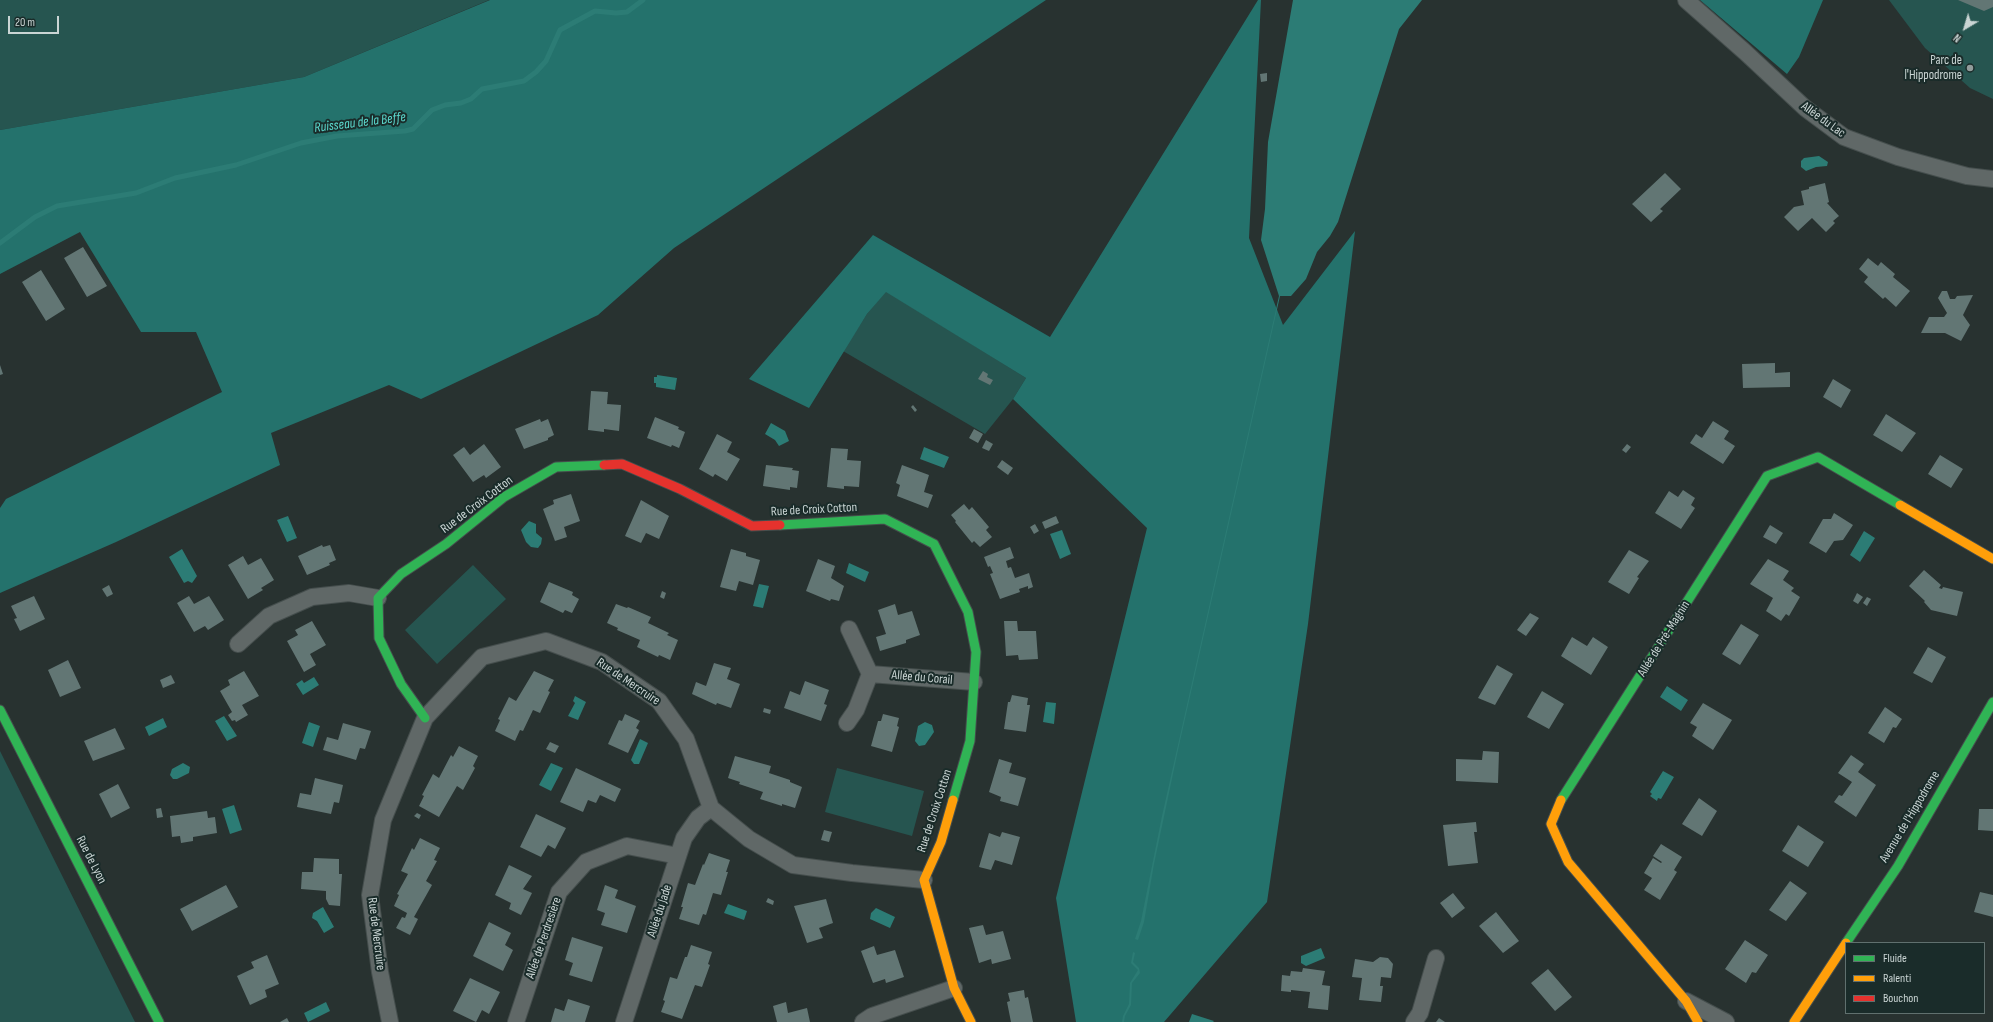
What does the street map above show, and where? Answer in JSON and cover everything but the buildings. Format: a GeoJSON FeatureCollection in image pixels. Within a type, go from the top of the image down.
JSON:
{"type":"FeatureCollection","features":[{"type":"Feature","properties":{"kind":"street","name":"Allée du Lac"},"geometry":{"type":"LineString","coordinates":[[1686,0],[1805,108],[1844,137],[1898,157],[1967,176],[1993,179]]}},
{"type":"Feature","properties":{"kind":"street","name":"Allée de Pré-Magnin"},"geometry":{"type":"LineString","coordinates":[[1698,1022],[1686,1001],[1568,862],[1551,824],[1559,804],[1767,476],[1818,457],[1990,560]]}},
{"type":"Feature","properties":{"kind":"street","name":"Rue de Croix Cotton"},"geometry":{"type":"LineString","coordinates":[[378,598],[401,574],[446,544],[504,497],[556,467],[622,464],[680,489],[752,526],[885,519],[934,544],[968,612],[976,652],[970,740],[941,842],[924,880]]}},
{"type":"Feature","properties":{"kind":"street"},"geometry":{"type":"LineString","coordinates":[[238,644],[269,616],[312,597],[349,593],[378,598],[379,638],[401,684],[425,718]]}},
{"type":"Feature","properties":{"kind":"street"},"geometry":{"type":"LineString","coordinates":[[847,724],[856,710],[870,674],[849,629]]}},
{"type":"Feature","properties":{"kind":"street","name":"Rue de Mercruire"},"geometry":{"type":"LineString","coordinates":[[390,1022],[380,972],[370,895],[382,820],[425,718],[482,657],[546,642],[602,662],[659,701],[686,739],[711,808]]}},
{"type":"Feature","properties":{"kind":"street","name":"Allée du Corail"},"geometry":{"type":"LineString","coordinates":[[870,674],[974,682]]}},
{"type":"Feature","properties":{"kind":"street","name":"Avenue de l'Hippodrome"},"geometry":{"type":"LineString","coordinates":[[1847,942],[1898,866],[1993,702]]}},
{"type":"Feature","properties":{"kind":"street","name":"Rue de Lyon"},"geometry":{"type":"LineString","coordinates":[[0,710],[159,1022]]}},
{"type":"Feature","properties":{"kind":"street"},"geometry":{"type":"LineString","coordinates":[[711,808],[749,839],[793,865],[852,873],[924,880],[954,988],[971,1022]]}},
{"type":"Feature","properties":{"kind":"street","name":"Allée du Jade"},"geometry":{"type":"LineString","coordinates":[[624,1022],[684,838],[698,818],[711,808]]}},
{"type":"Feature","properties":{"kind":"street","name":"Allée de Perdresière"},"geometry":{"type":"LineString","coordinates":[[516,1022],[559,892],[586,862],[627,846],[678,856]]}},
{"type":"Feature","properties":{"kind":"street","name":"Avenue de l'Hippodrome"},"geometry":{"type":"LineString","coordinates":[[1794,1022],[1845,945]]}},
{"type":"Feature","properties":{"kind":"street"},"geometry":{"type":"LineString","coordinates":[[1414,1022],[1420,1013],[1436,958]]}},
{"type":"Feature","properties":{"kind":"street"},"geometry":{"type":"LineString","coordinates":[[863,1022],[872,1016],[954,988]]}},
{"type":"Feature","properties":{"kind":"street","name":"Allée de Pré-Magnin"},"geometry":{"type":"LineString","coordinates":[[1686,1001],[1726,1022]]}},
{"type":"Feature","properties":{"kind":"shaded area"},"geometry":{"type":"Polygon","coordinates":[[[0,0],[489,0],[304,77],[0,130],[0,0]]]}},
{"type":"Feature","properties":{"kind":"shaded area"},"geometry":{"type":"Polygon","coordinates":[[[490,0],[1046,0],[674,248],[598,315],[421,399],[389,385],[271,433],[280,465],[116,542],[0,593],[0,508],[6,499],[222,392],[196,332],[141,332],[80,232],[0,274],[0,130],[304,77],[490,0]]]}},
{"type":"Feature","properties":{"kind":"shaded area"},"geometry":{"type":"Polygon","coordinates":[[[1258,0],[1261,0],[1249,238],[1283,325],[1355,231],[1308,624],[1267,902],[1164,1022],[1076,1022],[1056,898],[1147,528],[1013,399],[1026,378],[886,292],[867,314],[809,408],[749,379],[873,235],[1050,337],[1258,0]]]}},
{"type":"Feature","properties":{"kind":"shaded area"},"geometry":{"type":"Polygon","coordinates":[[[1293,0],[1422,0],[1399,29],[1338,222],[1330,236],[1317,252],[1306,279],[1291,296],[1280,296],[1178,750],[1154,864],[1144,922],[1138,940],[1135,939],[1141,921],[1162,816],[1279,296],[1261,240],[1265,209],[1268,142],[1293,0]]]}},
{"type":"Feature","properties":{"kind":"shaded area"},"geometry":{"type":"Polygon","coordinates":[[[1700,0],[1823,0],[1799,57],[1787,74],[1700,0]]]}},
{"type":"Feature","properties":{"kind":"shaded area","name":"Parc de l'Hippodrome"},"geometry":{"type":"Polygon","coordinates":[[[1889,0],[1993,0],[1993,99],[1970,88],[1925,48],[1889,0]]]}},
{"type":"Feature","properties":{"kind":"shaded area"},"geometry":{"type":"Polygon","coordinates":[[[1819,156],[1828,162],[1827,166],[1816,167],[1806,171],[1801,167],[1801,161],[1804,158],[1819,156]]]}},
{"type":"Feature","properties":{"kind":"shaded area"},"geometry":{"type":"Polygon","coordinates":[[[886,291],[1026,378],[1013,399],[985,434],[843,351],[867,314],[886,291]]]}},
{"type":"Feature","properties":{"kind":"shaded area"},"geometry":{"type":"Polygon","coordinates":[[[657,375],[677,378],[675,390],[656,387],[654,377],[657,377],[657,375]]]}},
{"type":"Feature","properties":{"kind":"shaded area"},"geometry":{"type":"Polygon","coordinates":[[[771,423],[785,431],[789,441],[779,446],[775,440],[765,434],[771,423]]]}},
{"type":"Feature","properties":{"kind":"shaded area"},"geometry":{"type":"Polygon","coordinates":[[[924,447],[949,457],[944,468],[920,459],[924,447]]]}},
{"type":"Feature","properties":{"kind":"shaded area"},"geometry":{"type":"Polygon","coordinates":[[[288,516],[297,538],[287,542],[277,520],[288,516]]]}},
{"type":"Feature","properties":{"kind":"shaded area"},"geometry":{"type":"Polygon","coordinates":[[[529,521],[536,524],[536,533],[542,538],[541,544],[538,548],[531,547],[526,542],[521,530],[529,521]]]}},
{"type":"Feature","properties":{"kind":"shaded area"},"geometry":{"type":"Polygon","coordinates":[[[1062,530],[1071,554],[1060,559],[1050,534],[1062,530]]]}},
{"type":"Feature","properties":{"kind":"shaded area"},"geometry":{"type":"Polygon","coordinates":[[[1864,531],[1875,538],[1860,562],[1850,555],[1864,531]]]}},
{"type":"Feature","properties":{"kind":"shaded area"},"geometry":{"type":"Polygon","coordinates":[[[182,549],[197,576],[192,583],[188,581],[184,583],[169,557],[182,549]]]}},
{"type":"Feature","properties":{"kind":"shaded area"},"geometry":{"type":"Polygon","coordinates":[[[849,563],[869,572],[865,582],[846,573],[849,563]]]}},
{"type":"Feature","properties":{"kind":"shaded area"},"geometry":{"type":"Polygon","coordinates":[[[473,565],[506,599],[437,664],[405,630],[473,565]]]}},
{"type":"Feature","properties":{"kind":"shaded area"},"geometry":{"type":"Polygon","coordinates":[[[759,584],[769,586],[763,608],[753,606],[759,584]]]}},
{"type":"Feature","properties":{"kind":"shaded area"},"geometry":{"type":"Polygon","coordinates":[[[314,677],[319,685],[303,695],[296,684],[302,680],[304,683],[314,677]]]}},
{"type":"Feature","properties":{"kind":"shaded area"},"geometry":{"type":"Polygon","coordinates":[[[1667,686],[1688,700],[1681,711],[1660,697],[1667,686]]]}},
{"type":"Feature","properties":{"kind":"shaded area"},"geometry":{"type":"Polygon","coordinates":[[[575,696],[586,702],[578,720],[568,716],[575,703],[573,701],[575,696]]]}},
{"type":"Feature","properties":{"kind":"shaded area"},"geometry":{"type":"Polygon","coordinates":[[[1046,702],[1056,703],[1054,724],[1043,722],[1046,702]]]}},
{"type":"Feature","properties":{"kind":"shaded area"},"geometry":{"type":"Polygon","coordinates":[[[224,716],[237,736],[227,741],[215,721],[224,716]]]}},
{"type":"Feature","properties":{"kind":"shaded area"},"geometry":{"type":"Polygon","coordinates":[[[163,718],[167,727],[149,736],[145,727],[163,718]]]}},
{"type":"Feature","properties":{"kind":"shaded area"},"geometry":{"type":"Polygon","coordinates":[[[309,722],[320,726],[313,747],[302,743],[309,722]]]}},
{"type":"Feature","properties":{"kind":"shaded area"},"geometry":{"type":"Polygon","coordinates":[[[925,722],[932,725],[934,732],[925,745],[919,746],[915,741],[918,726],[925,722]]]}},
{"type":"Feature","properties":{"kind":"shaded area"},"geometry":{"type":"Polygon","coordinates":[[[640,739],[648,743],[639,764],[634,764],[631,760],[640,739]]]}},
{"type":"Feature","properties":{"kind":"shaded area"},"geometry":{"type":"Polygon","coordinates":[[[0,751],[135,1022],[0,1022],[0,751]]]}},
{"type":"Feature","properties":{"kind":"shaded area"},"geometry":{"type":"Polygon","coordinates":[[[183,763],[190,767],[189,773],[177,779],[173,779],[170,775],[172,769],[183,763]]]}},
{"type":"Feature","properties":{"kind":"shaded area"},"geometry":{"type":"Polygon","coordinates":[[[551,763],[563,768],[551,791],[539,785],[551,763]]]}},
{"type":"Feature","properties":{"kind":"shaded area"},"geometry":{"type":"Polygon","coordinates":[[[837,768],[924,791],[912,836],[825,812],[837,768]]]}},
{"type":"Feature","properties":{"kind":"shaded area"},"geometry":{"type":"Polygon","coordinates":[[[1663,771],[1674,777],[1661,799],[1658,798],[1657,801],[1650,796],[1652,794],[1650,792],[1663,771]]]}},
{"type":"Feature","properties":{"kind":"shaded area"},"geometry":{"type":"Polygon","coordinates":[[[234,805],[242,830],[230,834],[222,809],[234,805]]]}},
{"type":"Feature","properties":{"kind":"shaded area"},"geometry":{"type":"Polygon","coordinates":[[[728,904],[747,911],[744,920],[724,913],[728,904]]]}},
{"type":"Feature","properties":{"kind":"shaded area"},"geometry":{"type":"Polygon","coordinates":[[[323,907],[334,927],[324,933],[317,921],[312,918],[313,913],[323,907]]]}},
{"type":"Feature","properties":{"kind":"shaded area"},"geometry":{"type":"Polygon","coordinates":[[[876,908],[895,917],[890,928],[870,919],[871,913],[876,908]]]}},
{"type":"Feature","properties":{"kind":"shaded area"},"geometry":{"type":"Polygon","coordinates":[[[1321,948],[1325,958],[1306,966],[1301,963],[1301,956],[1321,948]]]}},
{"type":"Feature","properties":{"kind":"shaded area"},"geometry":{"type":"Polygon","coordinates":[[[1133,952],[1135,953],[1133,962],[1139,968],[1140,973],[1132,983],[1131,1005],[1125,1016],[1124,1022],[1122,1022],[1123,1016],[1129,1004],[1130,983],[1138,970],[1131,963],[1133,952]]]}},
{"type":"Feature","properties":{"kind":"shaded area"},"geometry":{"type":"Polygon","coordinates":[[[326,1002],[330,1011],[308,1022],[304,1013],[326,1002]]]}},
{"type":"Feature","properties":{"kind":"shaded area"},"geometry":{"type":"Polygon","coordinates":[[[1192,1014],[1214,1021],[1189,1022],[1192,1014]]]}},
{"type":"Feature","properties":{"kind":"waterway","name":"Ruisseau de la Beffe"},"geometry":{"type":"LineString","coordinates":[[0,243],[35,217],[57,206],[136,193],[175,178],[236,165],[301,143],[337,136],[405,131],[413,129],[432,110],[445,105],[461,103],[471,99],[482,89],[524,81],[536,72],[546,61],[560,30],[595,11],[616,13],[627,12],[643,0]]}},
{"type":"Feature","properties":{"kind":"traffic: fast"},"geometry":{"type":"LineString","coordinates":[[1561,800],[1767,476],[1818,457],[1900,505]]}},
{"type":"Feature","properties":{"kind":"traffic: fast"},"geometry":{"type":"LineString","coordinates":[[425,718],[401,684],[379,638],[378,598],[401,574],[446,544],[504,497],[556,467],[604,465]]}},
{"type":"Feature","properties":{"kind":"traffic: fast"},"geometry":{"type":"LineString","coordinates":[[780,525],[885,519],[934,544],[968,612],[976,652],[970,741],[953,800]]}},
{"type":"Feature","properties":{"kind":"traffic: fast"},"geometry":{"type":"LineString","coordinates":[[1847,942],[1898,866],[1993,702]]}},
{"type":"Feature","properties":{"kind":"traffic: fast"},"geometry":{"type":"LineString","coordinates":[[0,710],[159,1022]]}},
{"type":"Feature","properties":{"kind":"traffic: slow"},"geometry":{"type":"LineString","coordinates":[[1900,505],[1993,559]]}},
{"type":"Feature","properties":{"kind":"traffic: slow"},"geometry":{"type":"LineString","coordinates":[[953,800],[941,842],[924,880],[954,988],[971,1022]]}},
{"type":"Feature","properties":{"kind":"traffic: slow"},"geometry":{"type":"LineString","coordinates":[[1561,800],[1551,824],[1568,862],[1686,1001],[1698,1022]]}},
{"type":"Feature","properties":{"kind":"traffic: slow"},"geometry":{"type":"LineString","coordinates":[[1794,1022],[1845,945]]}},
{"type":"Feature","properties":{"kind":"traffic: jam"},"geometry":{"type":"LineString","coordinates":[[604,465],[622,464],[680,489],[752,526],[780,525]]}},
{"type":"Feature","properties":{"kind":"place","name":"Parc de l'Hippodrome"},"geometry":{"type":"Point","coordinates":[1970,68]}}]}
